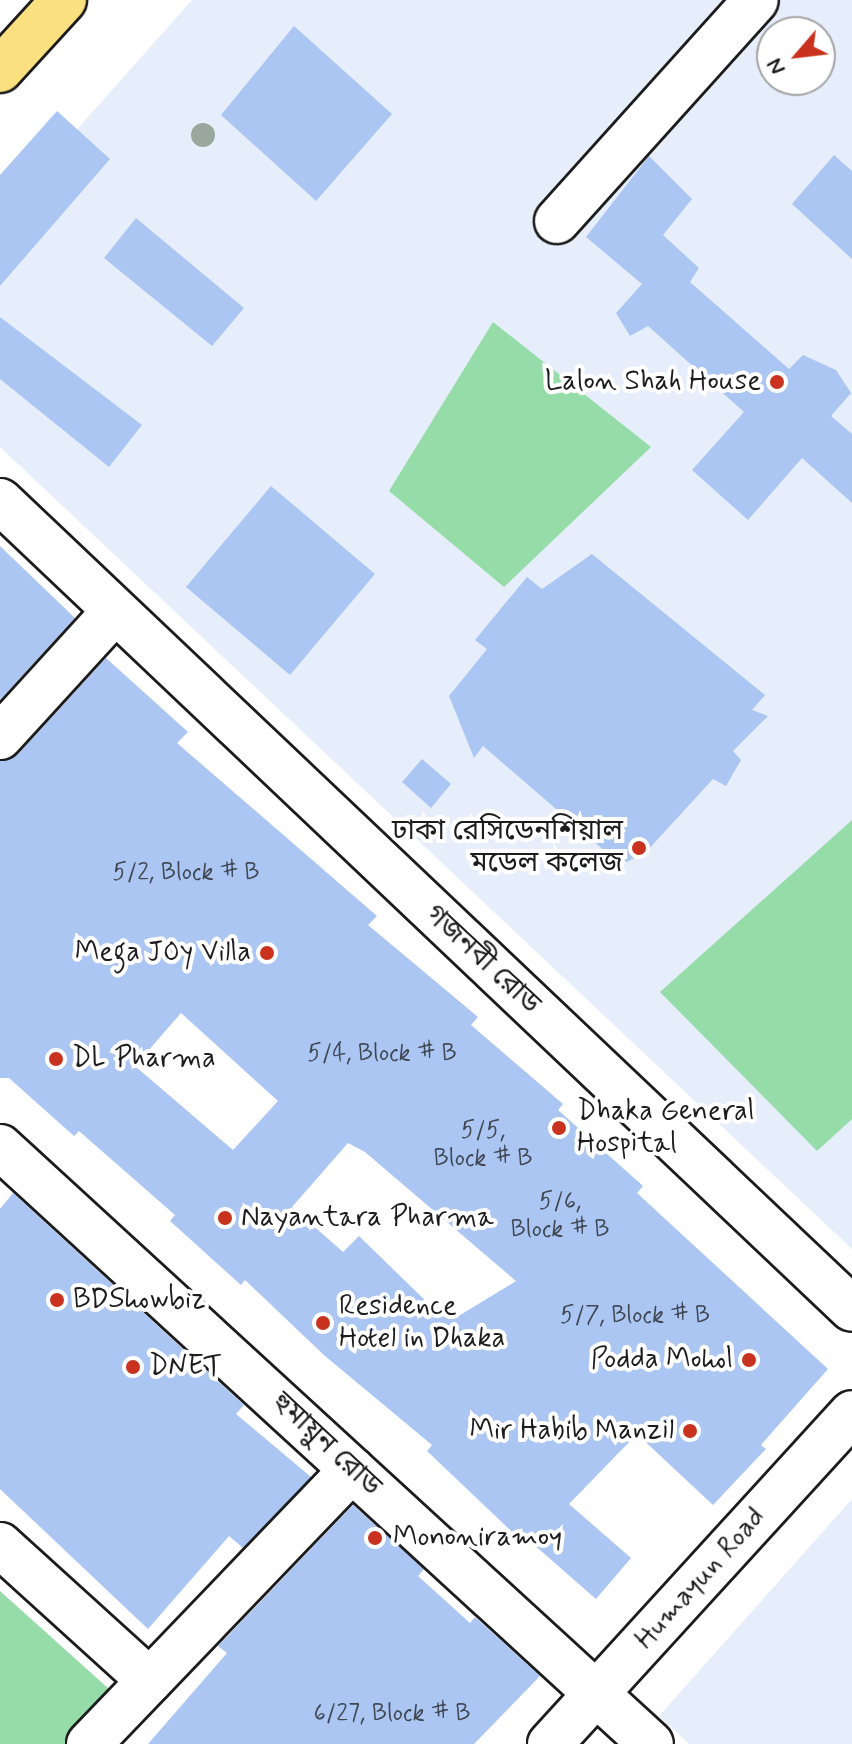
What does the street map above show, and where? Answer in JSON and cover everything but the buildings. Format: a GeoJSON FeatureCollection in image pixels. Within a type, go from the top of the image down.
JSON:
{"type":"FeatureCollection","features":[{"type":"Feature","properties":{"kind":"highway"},"geometry":{"type":"LineString","coordinates":[[0,70],[64,0]]}},
{"type":"Feature","properties":{"kind":"street"},"geometry":{"type":"LineString","coordinates":[[557,221],[756,0]]}},
{"type":"Feature","properties":{"kind":"street","name":"গজনবী রোড"},"geometry":{"type":"LineString","coordinates":[[2,507],[852,1309]]}},
{"type":"Feature","properties":{"kind":"street"},"geometry":{"type":"LineString","coordinates":[[0,737],[114,612]]}},
{"type":"Feature","properties":{"kind":"street","name":"হুমায়ুন রোড"},"geometry":{"type":"LineString","coordinates":[[0,1147],[651,1744]]}},
{"type":"Feature","properties":{"kind":"street","name":"Humayun Road"},"geometry":{"type":"LineString","coordinates":[[550,1744],[852,1413]]}},
{"type":"Feature","properties":{"kind":"street"},"geometry":{"type":"LineString","coordinates":[[89,1744],[352,1470]]}},
{"type":"Feature","properties":{"kind":"street"},"geometry":{"type":"LineString","coordinates":[[0,1545],[150,1681]]}},
{"type":"Feature","properties":{"kind":"shaded area","name":"ঢাকা রেসিডেনশিয়াল মডেল কলেজ"},"geometry":{"type":"Polygon","coordinates":[[[192,0],[852,0],[852,1249],[0,447],[0,216],[192,0]]]}},
{"type":"Feature","properties":{"kind":"shaded area"},"geometry":{"type":"Polygon","coordinates":[[[852,1499],[852,1744],[689,1744],[659,1716],[852,1499]]]}},
{"type":"Feature","properties":{"kind":"green space"},"geometry":{"type":"Polygon","coordinates":[[[493,322],[651,447],[504,587],[389,491],[493,322]]]}},
{"type":"Feature","properties":{"kind":"green space"},"geometry":{"type":"Polygon","coordinates":[[[852,820],[852,1119],[817,1151],[660,992],[852,820]]]}},
{"type":"Feature","properties":{"kind":"green space"},"geometry":{"type":"Polygon","coordinates":[[[0,1591],[119,1698],[78,1744],[0,1744],[0,1591]]]}},
{"type":"Feature","properties":{"kind":"place","name":"Lalon Shah House"},"geometry":{"type":"Point","coordinates":[777,382]}},
{"type":"Feature","properties":{"kind":"place","name":"ঢাকা রেসিডেনশিয়াল মডেল কলেজ"},"geometry":{"type":"Point","coordinates":[639,848]}},
{"type":"Feature","properties":{"kind":"place","name":"Mega JOy Villa"},"geometry":{"type":"Point","coordinates":[267,953]}},
{"type":"Feature","properties":{"kind":"place","name":"DL Pharma"},"geometry":{"type":"Point","coordinates":[56,1059]}},
{"type":"Feature","properties":{"kind":"place","name":"Dhaka General Hospital"},"geometry":{"type":"Point","coordinates":[559,1128]}},
{"type":"Feature","properties":{"kind":"place","name":"Nayantara Pharma"},"geometry":{"type":"Point","coordinates":[225,1218]}},
{"type":"Feature","properties":{"kind":"place","name":"BDShowbiz"},"geometry":{"type":"Point","coordinates":[57,1300]}},
{"type":"Feature","properties":{"kind":"place","name":"Residence Hotel in Dhaka"},"geometry":{"type":"Point","coordinates":[323,1323]}},
{"type":"Feature","properties":{"kind":"place","name":"Podda Mohol"},"geometry":{"type":"Point","coordinates":[749,1360]}},
{"type":"Feature","properties":{"kind":"place","name":"DNET"},"geometry":{"type":"Point","coordinates":[133,1367]}},
{"type":"Feature","properties":{"kind":"place","name":"Mir Habib Manzil"},"geometry":{"type":"Point","coordinates":[690,1431]}},
{"type":"Feature","properties":{"kind":"place","name":"Mononiramoy"},"geometry":{"type":"Point","coordinates":[375,1538]}}]}
